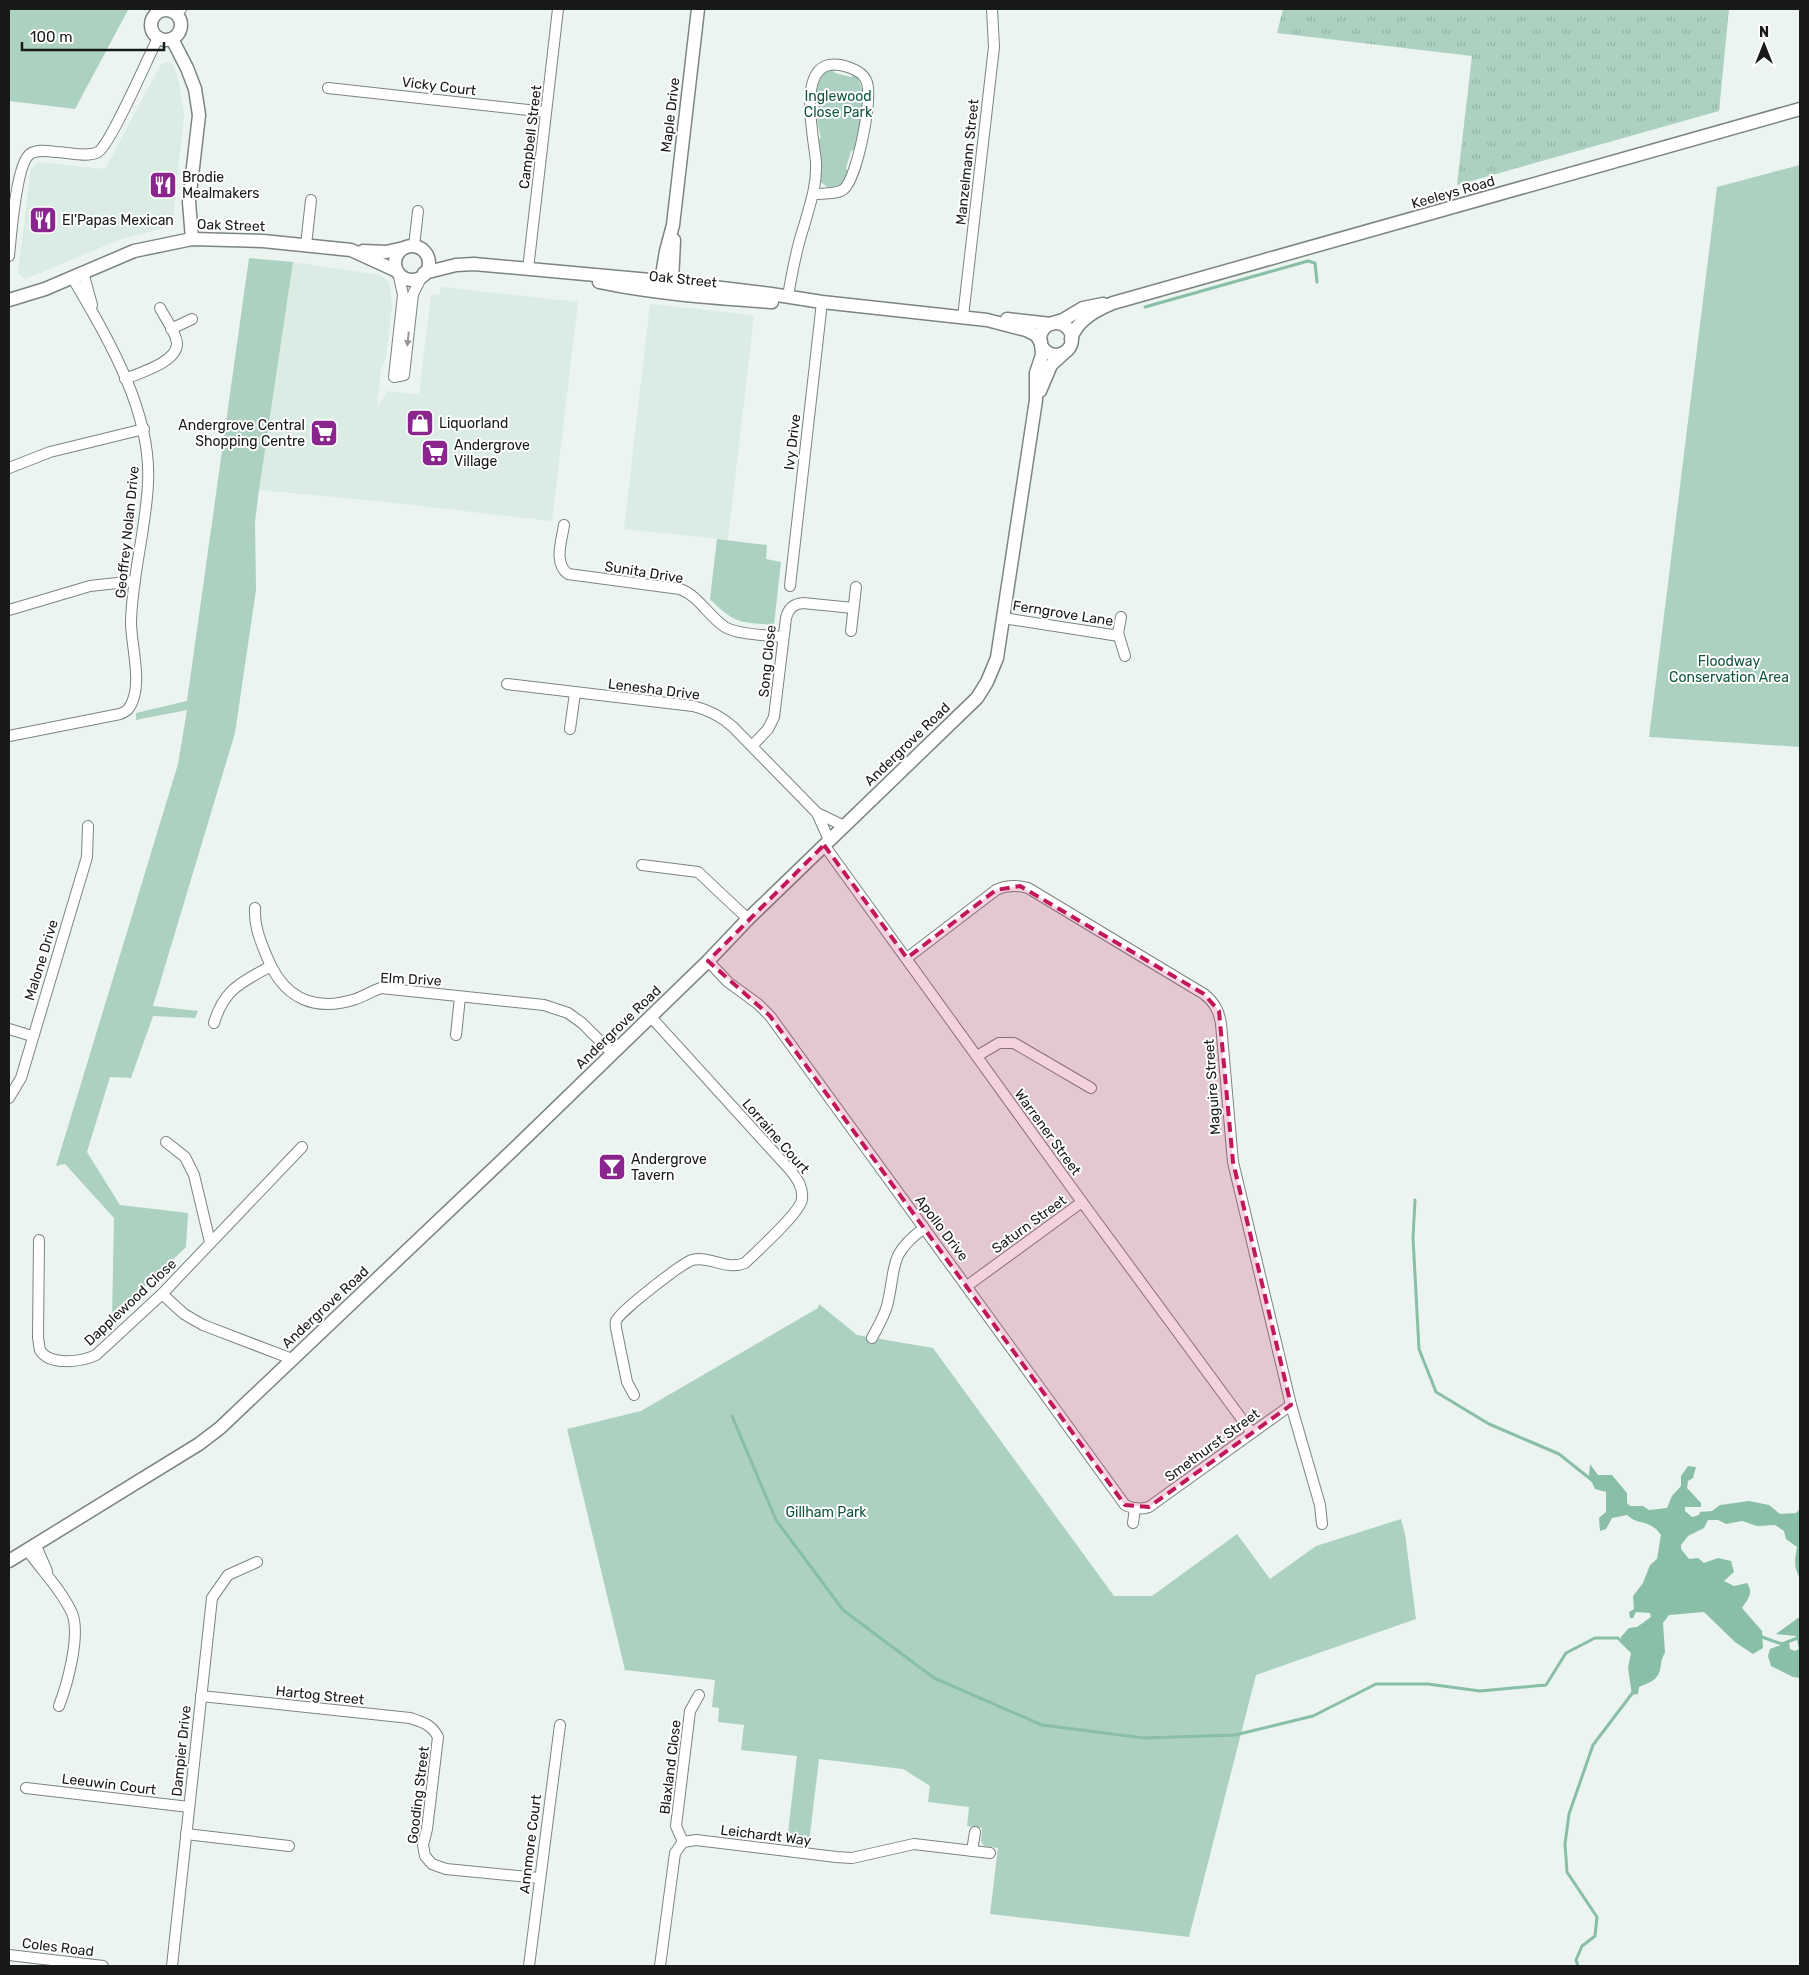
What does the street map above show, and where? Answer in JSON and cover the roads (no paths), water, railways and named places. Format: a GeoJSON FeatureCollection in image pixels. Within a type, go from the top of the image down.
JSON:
{"type":"FeatureCollection","features":[{"type":"Feature","properties":{"kind":"street","name":"Campbell Street"},"geometry":{"type":"LineString","coordinates":[[528,269],[558,9]]}},
{"type":"Feature","properties":{"kind":"street","name":"Maple Drive"},"geometry":{"type":"LineString","coordinates":[[667,285],[666,251],[673,225],[698,9]]}},
{"type":"Feature","properties":{"kind":"street","name":"Manzelmann Street"},"geometry":{"type":"LineString","coordinates":[[963,318],[994,47],[992,9]]}},
{"type":"Feature","properties":{"kind":"street"},"geometry":{"type":"LineString","coordinates":[[178,11],[181,26],[178,35],[166,40],[158,38],[152,31],[152,12],[178,11]]}},
{"type":"Feature","properties":{"kind":"street"},"geometry":{"type":"LineString","coordinates":[[9,256],[18,189],[25,159],[32,152],[41,151],[88,154],[98,151],[107,142],[158,38]]}},
{"type":"Feature","properties":{"kind":"street"},"geometry":{"type":"LineString","coordinates":[[172,39],[187,68],[195,89],[199,115],[190,202],[192,239]]}},
{"type":"Feature","properties":{"kind":"street"},"geometry":{"type":"LineString","coordinates":[[788,299],[800,239],[814,194],[816,157],[810,113],[814,81],[818,72],[828,66],[836,65],[854,69],[865,77],[868,84],[868,95],[862,138],[853,174],[849,183],[841,190],[834,193],[814,194]]}},
{"type":"Feature","properties":{"kind":"street","name":"Vicky Court"},"geometry":{"type":"LineString","coordinates":[[328,88],[546,112]]}},
{"type":"Feature","properties":{"kind":"street","name":"Keeleys Road"},"geometry":{"type":"LineString","coordinates":[[1052,324],[1064,320],[1083,308],[1113,303],[1800,109]]}},
{"type":"Feature","properties":{"kind":"street"},"geometry":{"type":"LineString","coordinates":[[306,245],[311,200]]}},
{"type":"Feature","properties":{"kind":"street"},"geometry":{"type":"LineString","coordinates":[[414,249],[418,211]]}},
{"type":"Feature","properties":{"kind":"street","name":"Oak Street"},"geometry":{"type":"LineString","coordinates":[[9,300],[44,289],[134,251],[192,239],[238,239],[386,252],[414,249],[441,259],[474,264],[963,318],[1008,319],[1052,324]]}},
{"type":"Feature","properties":{"kind":"street","name":"Oak Street"},"geometry":{"type":"LineString","coordinates":[[344,249],[360,253],[398,272]]}},
{"type":"Feature","properties":{"kind":"street"},"geometry":{"type":"LineString","coordinates":[[414,249],[428,262],[412,294],[399,376],[403,295],[396,258],[414,249]]}},
{"type":"Feature","properties":{"kind":"street","name":"Oak Street"},"geometry":{"type":"LineString","coordinates":[[423,274],[456,264],[474,264]]}},
{"type":"Feature","properties":{"kind":"street"},"geometry":{"type":"LineString","coordinates":[[398,272],[404,278],[410,279],[423,274]]}},
{"type":"Feature","properties":{"kind":"street","name":"Geoffrey Nolan Drive"},"geometry":{"type":"LineString","coordinates":[[9,736],[120,714],[129,708],[137,672],[132,647],[132,613],[149,459],[144,430],[125,379],[77,275]]}},
{"type":"Feature","properties":{"kind":"street","name":"Ivy Drive"},"geometry":{"type":"LineString","coordinates":[[790,586],[822,302]]}},
{"type":"Feature","properties":{"kind":"street","name":"Keeleys Road"},"geometry":{"type":"LineString","coordinates":[[1071,339],[1076,328],[1085,318],[1113,303]]}},
{"type":"Feature","properties":{"kind":"street"},"geometry":{"type":"LineString","coordinates":[[125,379],[165,362],[174,355],[177,343],[160,308]]}},
{"type":"Feature","properties":{"kind":"street"},"geometry":{"type":"LineString","coordinates":[[171,329],[192,319]]}},
{"type":"Feature","properties":{"kind":"street","name":"Oak Street"},"geometry":{"type":"LineString","coordinates":[[987,320],[1029,331],[1036,335],[1040,342]]}},
{"type":"Feature","properties":{"kind":"street"},"geometry":{"type":"LineString","coordinates":[[1052,324],[1066,327],[1070,332],[1070,346],[1058,354],[1051,354],[1045,350],[1040,342],[1042,331],[1052,324]]}},
{"type":"Feature","properties":{"kind":"street","name":"Andergrove Road"},"geometry":{"type":"LineString","coordinates":[[9,1563],[199,1444],[220,1428],[514,1149],[980,694],[994,665],[1003,618],[1036,400],[1036,373],[1041,357],[1040,342]]}},
{"type":"Feature","properties":{"kind":"street","name":"Andergrove Road"},"geometry":{"type":"LineString","coordinates":[[1036,400],[1049,367],[1065,351]]}},
{"type":"Feature","properties":{"kind":"street"},"geometry":{"type":"LineString","coordinates":[[9,468],[50,452],[144,430]]}},
{"type":"Feature","properties":{"kind":"street","name":"Sunita Drive"},"geometry":{"type":"LineString","coordinates":[[564,525],[560,563],[563,570],[568,574],[680,589],[691,594],[719,622],[729,629],[783,637]]}},
{"type":"Feature","properties":{"kind":"street"},"geometry":{"type":"LineString","coordinates":[[9,610],[90,586],[135,581]]}},
{"type":"Feature","properties":{"kind":"street"},"geometry":{"type":"LineString","coordinates":[[851,631],[856,587]]}},
{"type":"Feature","properties":{"kind":"street","name":"Song Close"},"geometry":{"type":"LineString","coordinates":[[752,746],[768,729],[774,717],[783,637],[787,614],[790,608],[797,604],[853,608]]}},
{"type":"Feature","properties":{"kind":"street","name":"Ferngrove Lane"},"geometry":{"type":"LineString","coordinates":[[1121,617],[1119,636],[1125,656]]}},
{"type":"Feature","properties":{"kind":"street","name":"Ferngrove Lane"},"geometry":{"type":"LineString","coordinates":[[1003,618],[1119,636]]}},
{"type":"Feature","properties":{"kind":"street","name":"Lenesha Drive"},"geometry":{"type":"LineString","coordinates":[[507,684],[703,708],[726,720],[817,812],[844,826]]}},
{"type":"Feature","properties":{"kind":"street"},"geometry":{"type":"LineString","coordinates":[[570,729],[575,693]]}},
{"type":"Feature","properties":{"kind":"street","name":"Lenesha Drive"},"geometry":{"type":"LineString","coordinates":[[817,812],[827,842]]}},
{"type":"Feature","properties":{"kind":"street","name":"Malone Drive"},"geometry":{"type":"LineString","coordinates":[[9,1098],[21,1078],[87,857],[88,826]]}},
{"type":"Feature","properties":{"kind":"street","name":"Warrener Street"},"geometry":{"type":"LineString","coordinates":[[827,842],[977,1056],[1252,1433]]}},
{"type":"Feature","properties":{"kind":"street"},"geometry":{"type":"LineString","coordinates":[[642,865],[698,872],[748,919]]}},
{"type":"Feature","properties":{"kind":"street","name":"Maguire Street"},"geometry":{"type":"LineString","coordinates":[[907,958],[996,890],[1004,887],[1020,886],[1028,888],[1213,1001],[1219,1010],[1221,1024],[1233,1162],[1291,1405],[1320,1505],[1322,1524]]}},
{"type":"Feature","properties":{"kind":"street","name":"Elm Drive"},"geometry":{"type":"LineString","coordinates":[[255,908],[257,930],[270,966],[284,988],[293,995],[308,1002],[330,1003],[345,1001],[381,988],[544,1005],[568,1013],[582,1023],[612,1053]]}},
{"type":"Feature","properties":{"kind":"street","name":"Apollo Drive"},"geometry":{"type":"LineString","coordinates":[[708,961],[728,982],[758,1004],[770,1016],[968,1286],[1114,1491],[1125,1505],[1135,1508]]}},
{"type":"Feature","properties":{"kind":"street"},"geometry":{"type":"LineString","coordinates":[[214,1023],[218,1009],[226,995],[238,984],[270,966]]}},
{"type":"Feature","properties":{"kind":"street"},"geometry":{"type":"LineString","coordinates":[[456,1035],[460,997]]}},
{"type":"Feature","properties":{"kind":"street","name":"Lorraine Court"},"geometry":{"type":"LineString","coordinates":[[634,1395],[628,1382],[616,1328],[616,1320],[658,1283],[692,1260],[704,1259],[736,1266],[745,1262],[796,1212],[802,1201],[800,1183],[791,1171],[650,1016]]}},
{"type":"Feature","properties":{"kind":"street"},"geometry":{"type":"LineString","coordinates":[[9,1029],[32,1036]]}},
{"type":"Feature","properties":{"kind":"street"},"geometry":{"type":"LineString","coordinates":[[977,1056],[999,1043],[1014,1043],[1091,1088]]}},
{"type":"Feature","properties":{"kind":"street"},"geometry":{"type":"LineString","coordinates":[[166,1142],[185,1157],[194,1175],[210,1242]]}},
{"type":"Feature","properties":{"kind":"street","name":"Dapplewood Close"},"geometry":{"type":"LineString","coordinates":[[39,1240],[38,1338],[40,1350],[49,1358],[59,1361],[85,1360],[96,1355],[162,1294],[302,1147]]}},
{"type":"Feature","properties":{"kind":"street","name":"Saturn Street"},"geometry":{"type":"LineString","coordinates":[[968,1286],[1082,1202]]}},
{"type":"Feature","properties":{"kind":"street"},"geometry":{"type":"LineString","coordinates":[[872,1338],[887,1306],[893,1266],[897,1256],[907,1240],[924,1228]]}},
{"type":"Feature","properties":{"kind":"street"},"geometry":{"type":"LineString","coordinates":[[162,1294],[184,1314],[203,1325],[292,1360]]}},
{"type":"Feature","properties":{"kind":"street","name":"Smethurst Street"},"geometry":{"type":"LineString","coordinates":[[1135,1508],[1149,1507],[1291,1405]]}},
{"type":"Feature","properties":{"kind":"street"},"geometry":{"type":"LineString","coordinates":[[1133,1523],[1135,1508]]}},
{"type":"Feature","properties":{"kind":"street"},"geometry":{"type":"LineString","coordinates":[[32,1548],[70,1608],[74,1622],[69,1678],[59,1706]]}},
{"type":"Feature","properties":{"kind":"street","name":"Dampier Drive"},"geometry":{"type":"LineString","coordinates":[[172,1966],[212,1598],[228,1575],[257,1562]]}},
{"type":"Feature","properties":{"kind":"street","name":"Blaxland Close"},"geometry":{"type":"LineString","coordinates":[[683,1842],[676,1826],[690,1711],[699,1695]]}},
{"type":"Feature","properties":{"kind":"street","name":"Hartog Street"},"geometry":{"type":"LineString","coordinates":[[201,1696],[410,1718],[433,1728]]}},
{"type":"Feature","properties":{"kind":"street","name":"Annmore Court"},"geometry":{"type":"LineString","coordinates":[[529,1966],[560,1725]]}},
{"type":"Feature","properties":{"kind":"street","name":"Gooding Street"},"geometry":{"type":"LineString","coordinates":[[433,1728],[438,1737],[438,1752],[424,1845],[425,1856],[432,1864],[446,1869],[539,1878]]}},
{"type":"Feature","properties":{"kind":"street","name":"Leeuwin Court"},"geometry":{"type":"LineString","coordinates":[[26,1788],[189,1807]]}},
{"type":"Feature","properties":{"kind":"street"},"geometry":{"type":"LineString","coordinates":[[972,1851],[975,1832]]}},
{"type":"Feature","properties":{"kind":"street"},"geometry":{"type":"LineString","coordinates":[[186,1834],[289,1846]]}},
{"type":"Feature","properties":{"kind":"street","name":"Leichardt Way"},"geometry":{"type":"LineString","coordinates":[[683,1842],[696,1840],[852,1858],[914,1844],[990,1853]]}},
{"type":"Feature","properties":{"kind":"street"},"geometry":{"type":"LineString","coordinates":[[660,1966],[674,1853],[683,1842]]}},
{"type":"Feature","properties":{"kind":"street","name":"Coles Road"},"geometry":{"type":"LineString","coordinates":[[9,1955],[103,1966]]}},
{"type":"Feature","properties":{"kind":"waterway"},"geometry":{"type":"LineString","coordinates":[[1145,307],[1308,261],[1315,263],[1317,282]]}},
{"type":"Feature","properties":{"kind":"waterway"},"geometry":{"type":"LineString","coordinates":[[1415,1200],[1413,1238],[1419,1349],[1436,1392],[1489,1424],[1559,1454],[1593,1481]]}},
{"type":"Feature","properties":{"kind":"waterway"},"geometry":{"type":"LineString","coordinates":[[732,1416],[776,1520],[843,1610],[934,1678],[1042,1725],[1144,1738],[1235,1735],[1313,1716],[1376,1684],[1428,1684],[1480,1691],[1546,1685],[1566,1653],[1595,1638],[1618,1638],[1632,1652]]}},
{"type":"Feature","properties":{"kind":"waterway"},"geometry":{"type":"LineString","coordinates":[[1759,1636],[1782,1644],[1800,1637]]}},
{"type":"Feature","properties":{"kind":"waterway"},"geometry":{"type":"LineString","coordinates":[[1578,1966],[1576,1960],[1582,1946],[1595,1936],[1597,1917],[1567,1872],[1565,1844],[1569,1814],[1593,1745],[1634,1691]]}},
{"type":"Feature","properties":{"kind":"place","name":"Brodie Mealmakers"},"geometry":{"type":"Point","coordinates":[163,185]}},
{"type":"Feature","properties":{"kind":"place","name":"El'Papas Mexican"},"geometry":{"type":"Point","coordinates":[43,220]}},
{"type":"Feature","properties":{"kind":"place","name":"Liquorland"},"geometry":{"type":"Point","coordinates":[420,423]}},
{"type":"Feature","properties":{"kind":"place","name":"Andergrove Central Shopping Centre"},"geometry":{"type":"Point","coordinates":[324,433]}},
{"type":"Feature","properties":{"kind":"place","name":"Andergrove Village"},"geometry":{"type":"Point","coordinates":[435,453]}},
{"type":"Feature","properties":{"kind":"place","name":"Andergrove Tavern"},"geometry":{"type":"Point","coordinates":[612,1167]}},
{"type":"Feature","properties":{"kind":"park label","name":"Inglewood Close Park"},"geometry":{"type":"Point","coordinates":[838,104]}},
{"type":"Feature","properties":{"kind":"park label","name":"Floodway Conservation Area"},"geometry":{"type":"Point","coordinates":[1729,670]}},
{"type":"Feature","properties":{"kind":"park label","name":"Gillham Park"},"geometry":{"type":"Point","coordinates":[826,1512]}}]}
